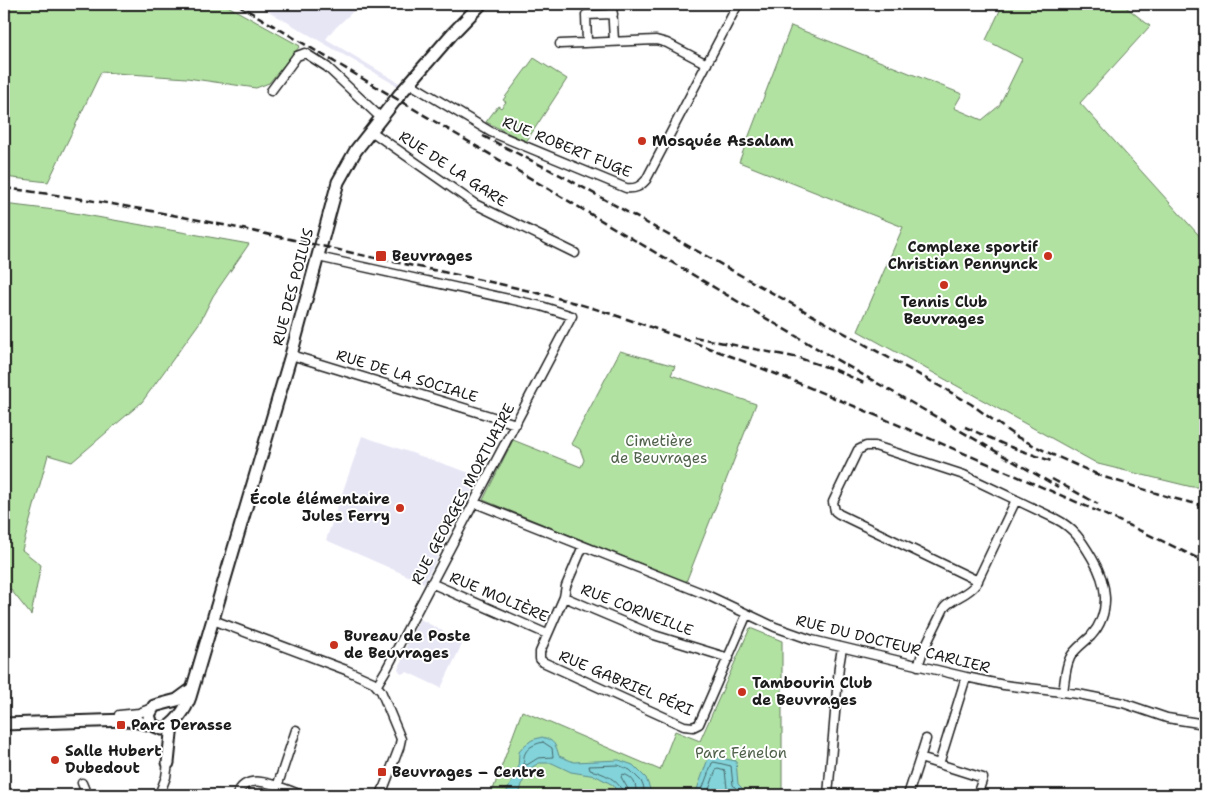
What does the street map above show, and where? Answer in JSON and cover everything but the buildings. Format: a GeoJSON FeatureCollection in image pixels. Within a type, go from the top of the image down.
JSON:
{"type":"FeatureCollection","features":[{"type":"Feature","properties":{"kind":"street","name":"RUE DES POILUS"},"geometry":{"type":"LineString","coordinates":[[173,723],[187,705],[192,689],[291,355],[338,182],[356,150],[409,83],[481,4]]}},
{"type":"Feature","properties":{"kind":"street"},"geometry":{"type":"LineString","coordinates":[[612,4],[614,41]]}},
{"type":"Feature","properties":{"kind":"street","name":"RUE ROBERT FUGE"},"geometry":{"type":"LineString","coordinates":[[409,83],[492,132],[544,155],[632,189],[641,186],[646,180],[738,4]]}},
{"type":"Feature","properties":{"kind":"street"},"geometry":{"type":"LineString","coordinates":[[587,42],[586,15],[613,14]]}},
{"type":"Feature","properties":{"kind":"street"},"geometry":{"type":"LineString","coordinates":[[560,44],[656,40],[667,43],[707,64]]}},
{"type":"Feature","properties":{"kind":"street"},"geometry":{"type":"LineString","coordinates":[[270,91],[297,56],[305,53],[327,67],[381,118]]}},
{"type":"Feature","properties":{"kind":"street","name":"RUE DE LA GARE"},"geometry":{"type":"LineString","coordinates":[[371,131],[476,204],[574,253]]}},
{"type":"Feature","properties":{"kind":"street","name":"RUE GEORGES MORTUAIRE"},"geometry":{"type":"LineString","coordinates":[[318,257],[540,306],[572,316],[475,503],[377,685]]}},
{"type":"Feature","properties":{"kind":"street","name":"RUE DE LA SOCIALE"},"geometry":{"type":"LineString","coordinates":[[291,355],[516,424]]}},
{"type":"Feature","properties":{"kind":"street"},"geometry":{"type":"LineString","coordinates":[[978,580],[835,511],[833,502],[855,454],[863,447],[875,446],[964,475],[1071,528],[1097,565],[1103,580],[1106,596],[1103,617],[1093,633],[1069,659],[1063,692]]}},
{"type":"Feature","properties":{"kind":"street"},"geometry":{"type":"LineString","coordinates":[[918,666],[923,651],[944,608],[949,602],[969,592],[978,580],[1016,500]]}},
{"type":"Feature","properties":{"kind":"street","name":"RUE DU DOCTEUR CARLIER"},"geometry":{"type":"LineString","coordinates":[[475,503],[713,598],[793,634],[842,648],[966,677],[1004,685],[1063,692],[1123,703],[1167,718],[1205,724]]}},
{"type":"Feature","properties":{"kind":"street","name":"RUE MOLIÈRE"},"geometry":{"type":"LineString","coordinates":[[432,583],[547,634],[564,597],[566,586],[583,546]]}},
{"type":"Feature","properties":{"kind":"street","name":"RUE CORNEILLE"},"geometry":{"type":"LineString","coordinates":[[564,597],[654,635],[729,658]]}},
{"type":"Feature","properties":{"kind":"street","name":"RUE GABRIEL PÉRI"},"geometry":{"type":"LineString","coordinates":[[547,634],[539,654],[543,662],[687,727],[699,724],[747,614]]}},
{"type":"Feature","properties":{"kind":"street"},"geometry":{"type":"LineString","coordinates":[[213,620],[346,670],[377,685],[401,739],[381,795]]}},
{"type":"Feature","properties":{"kind":"street"},"geometry":{"type":"LineString","coordinates":[[828,795],[842,648]]}},
{"type":"Feature","properties":{"kind":"street"},"geometry":{"type":"LineString","coordinates":[[939,764],[966,677]]}},
{"type":"Feature","properties":{"kind":"street"},"geometry":{"type":"LineString","coordinates":[[4,724],[127,715],[152,708],[158,704],[165,704],[180,699],[192,689]]}},
{"type":"Feature","properties":{"kind":"street"},"geometry":{"type":"LineString","coordinates":[[159,795],[166,777],[175,716],[173,710],[165,704]]}},
{"type":"Feature","properties":{"kind":"street"},"geometry":{"type":"LineString","coordinates":[[152,708],[149,717],[168,763]]}},
{"type":"Feature","properties":{"kind":"street"},"geometry":{"type":"LineString","coordinates":[[4,720],[127,720],[163,729],[173,723]]}},
{"type":"Feature","properties":{"kind":"street"},"geometry":{"type":"LineString","coordinates":[[277,787],[296,730]]}},
{"type":"Feature","properties":{"kind":"street"},"geometry":{"type":"LineString","coordinates":[[908,795],[926,739]]}},
{"type":"Feature","properties":{"kind":"street"},"geometry":{"type":"LineString","coordinates":[[920,758],[983,778],[978,795]]}},
{"type":"Feature","properties":{"kind":"street"},"geometry":{"type":"LineString","coordinates":[[237,795],[242,786],[252,781],[302,795]]}},
{"type":"Feature","properties":{"kind":"street"},"geometry":{"type":"LineString","coordinates":[[82,782],[87,795]]}},
{"type":"Feature","properties":{"kind":"shaded area"},"geometry":{"type":"Polygon","coordinates":[[[256,4],[361,4],[326,39],[401,84],[399,87],[256,4]]]}},
{"type":"Feature","properties":{"kind":"shaded area","name":"École élémentaire Jules Ferry"},"geometry":{"type":"Polygon","coordinates":[[[362,436],[479,476],[424,583],[326,540],[362,436]]]}},
{"type":"Feature","properties":{"kind":"shaded area"},"geometry":{"type":"Polygon","coordinates":[[[420,619],[463,642],[441,688],[407,672],[401,674],[398,669],[403,653],[420,619]]]}},
{"type":"Feature","properties":{"kind":"green space"},"geometry":{"type":"Polygon","coordinates":[[[4,4],[224,4],[300,46],[269,83],[256,88],[187,78],[101,72],[48,182],[4,177],[4,4]]]}},
{"type":"Feature","properties":{"kind":"green space","name":"Complexe sportif Christian Pennynck"},"geometry":{"type":"Polygon","coordinates":[[[1003,4],[1122,4],[1150,26],[1080,103],[1205,242],[1205,487],[1192,487],[1098,464],[858,331],[903,227],[739,162],[791,26],[962,94],[954,108],[982,120],[999,106],[1022,59],[986,40],[1003,4]]]}},
{"type":"Feature","properties":{"kind":"green space"},"geometry":{"type":"Polygon","coordinates":[[[534,58],[567,79],[526,142],[486,122],[498,106],[501,108],[506,102],[503,100],[534,58]]]}},
{"type":"Feature","properties":{"kind":"green space"},"geometry":{"type":"Polygon","coordinates":[[[4,204],[63,211],[249,244],[213,296],[200,322],[142,402],[72,462],[48,455],[22,550],[41,565],[31,615],[11,590],[4,588],[4,204]]]}},
{"type":"Feature","properties":{"kind":"green space","name":"Cimetière de Beuvrages"},"geometry":{"type":"Polygon","coordinates":[[[620,351],[675,366],[671,375],[756,404],[686,582],[483,500],[513,440],[581,467],[584,460],[580,449],[571,444],[620,351]]]}},
{"type":"Feature","properties":{"kind":"green space","name":"Parc Fénelon"},"geometry":{"type":"Polygon","coordinates":[[[750,628],[782,641],[782,795],[491,795],[522,711],[660,770],[675,731],[700,741],[750,628]]]}},
{"type":"Feature","properties":{"kind":"water"},"geometry":{"type":"Polygon","coordinates":[[[542,737],[554,744],[559,756],[574,762],[619,760],[633,765],[646,778],[650,789],[647,795],[619,795],[613,785],[596,776],[571,772],[552,763],[539,763],[526,771],[519,795],[505,795],[518,769],[519,752],[532,740],[542,737]]]}},
{"type":"Feature","properties":{"kind":"water"},"geometry":{"type":"Polygon","coordinates":[[[709,756],[736,761],[738,784],[749,795],[695,795],[709,756]]]}},
{"type":"Feature","properties":{"kind":"railway"},"geometry":{"type":"LineString","coordinates":[[237,4],[811,345],[1058,487]]}},
{"type":"Feature","properties":{"kind":"railway"},"geometry":{"type":"LineString","coordinates":[[483,136],[566,178],[943,388],[971,404],[1015,436],[1101,476]]}},
{"type":"Feature","properties":{"kind":"railway"},"geometry":{"type":"LineString","coordinates":[[4,188],[95,201],[231,227],[506,285],[589,307],[685,339],[827,395],[1088,507],[1205,562]]}},
{"type":"Feature","properties":{"kind":"railway"},"geometry":{"type":"LineString","coordinates":[[694,337],[799,358],[838,371],[864,383]]}},
{"type":"Feature","properties":{"kind":"railway"},"geometry":{"type":"LineString","coordinates":[[965,427],[1008,446],[1054,462]]}},
{"type":"Feature","properties":{"kind":"railway"},"geometry":{"type":"LineString","coordinates":[[1094,474],[1205,506]]}},
{"type":"Feature","properties":{"kind":"railway"},"geometry":{"type":"LineString","coordinates":[[1052,479],[1098,504]]}},
{"type":"Feature","properties":{"kind":"place","name":"Mosquée Assalam"},"geometry":{"type":"Point","coordinates":[642,141]}},
{"type":"Feature","properties":{"kind":"place","name":"Beuvrages"},"geometry":{"type":"Point","coordinates":[381,256]}},
{"type":"Feature","properties":{"kind":"place","name":"Complexe sportif Christian Pennynck"},"geometry":{"type":"Point","coordinates":[1048,256]}},
{"type":"Feature","properties":{"kind":"place","name":"Tennis Club Beuvrages"},"geometry":{"type":"Point","coordinates":[944,285]}},
{"type":"Feature","properties":{"kind":"place","name":"École élémentaire Jules Ferry"},"geometry":{"type":"Point","coordinates":[400,508]}},
{"type":"Feature","properties":{"kind":"place","name":"Bureau de Poste de Beuvrages"},"geometry":{"type":"Point","coordinates":[334,645]}},
{"type":"Feature","properties":{"kind":"place","name":"Tambourin Club de Beuvrages"},"geometry":{"type":"Point","coordinates":[742,692]}},
{"type":"Feature","properties":{"kind":"place","name":"Parc Derasse"},"geometry":{"type":"Point","coordinates":[121,725]}},
{"type":"Feature","properties":{"kind":"place","name":"Salle Hubert Dubedout"},"geometry":{"type":"Point","coordinates":[55,760]}},
{"type":"Feature","properties":{"kind":"place","name":"Beuvrages – Centre"},"geometry":{"type":"Point","coordinates":[382,772]}}]}
